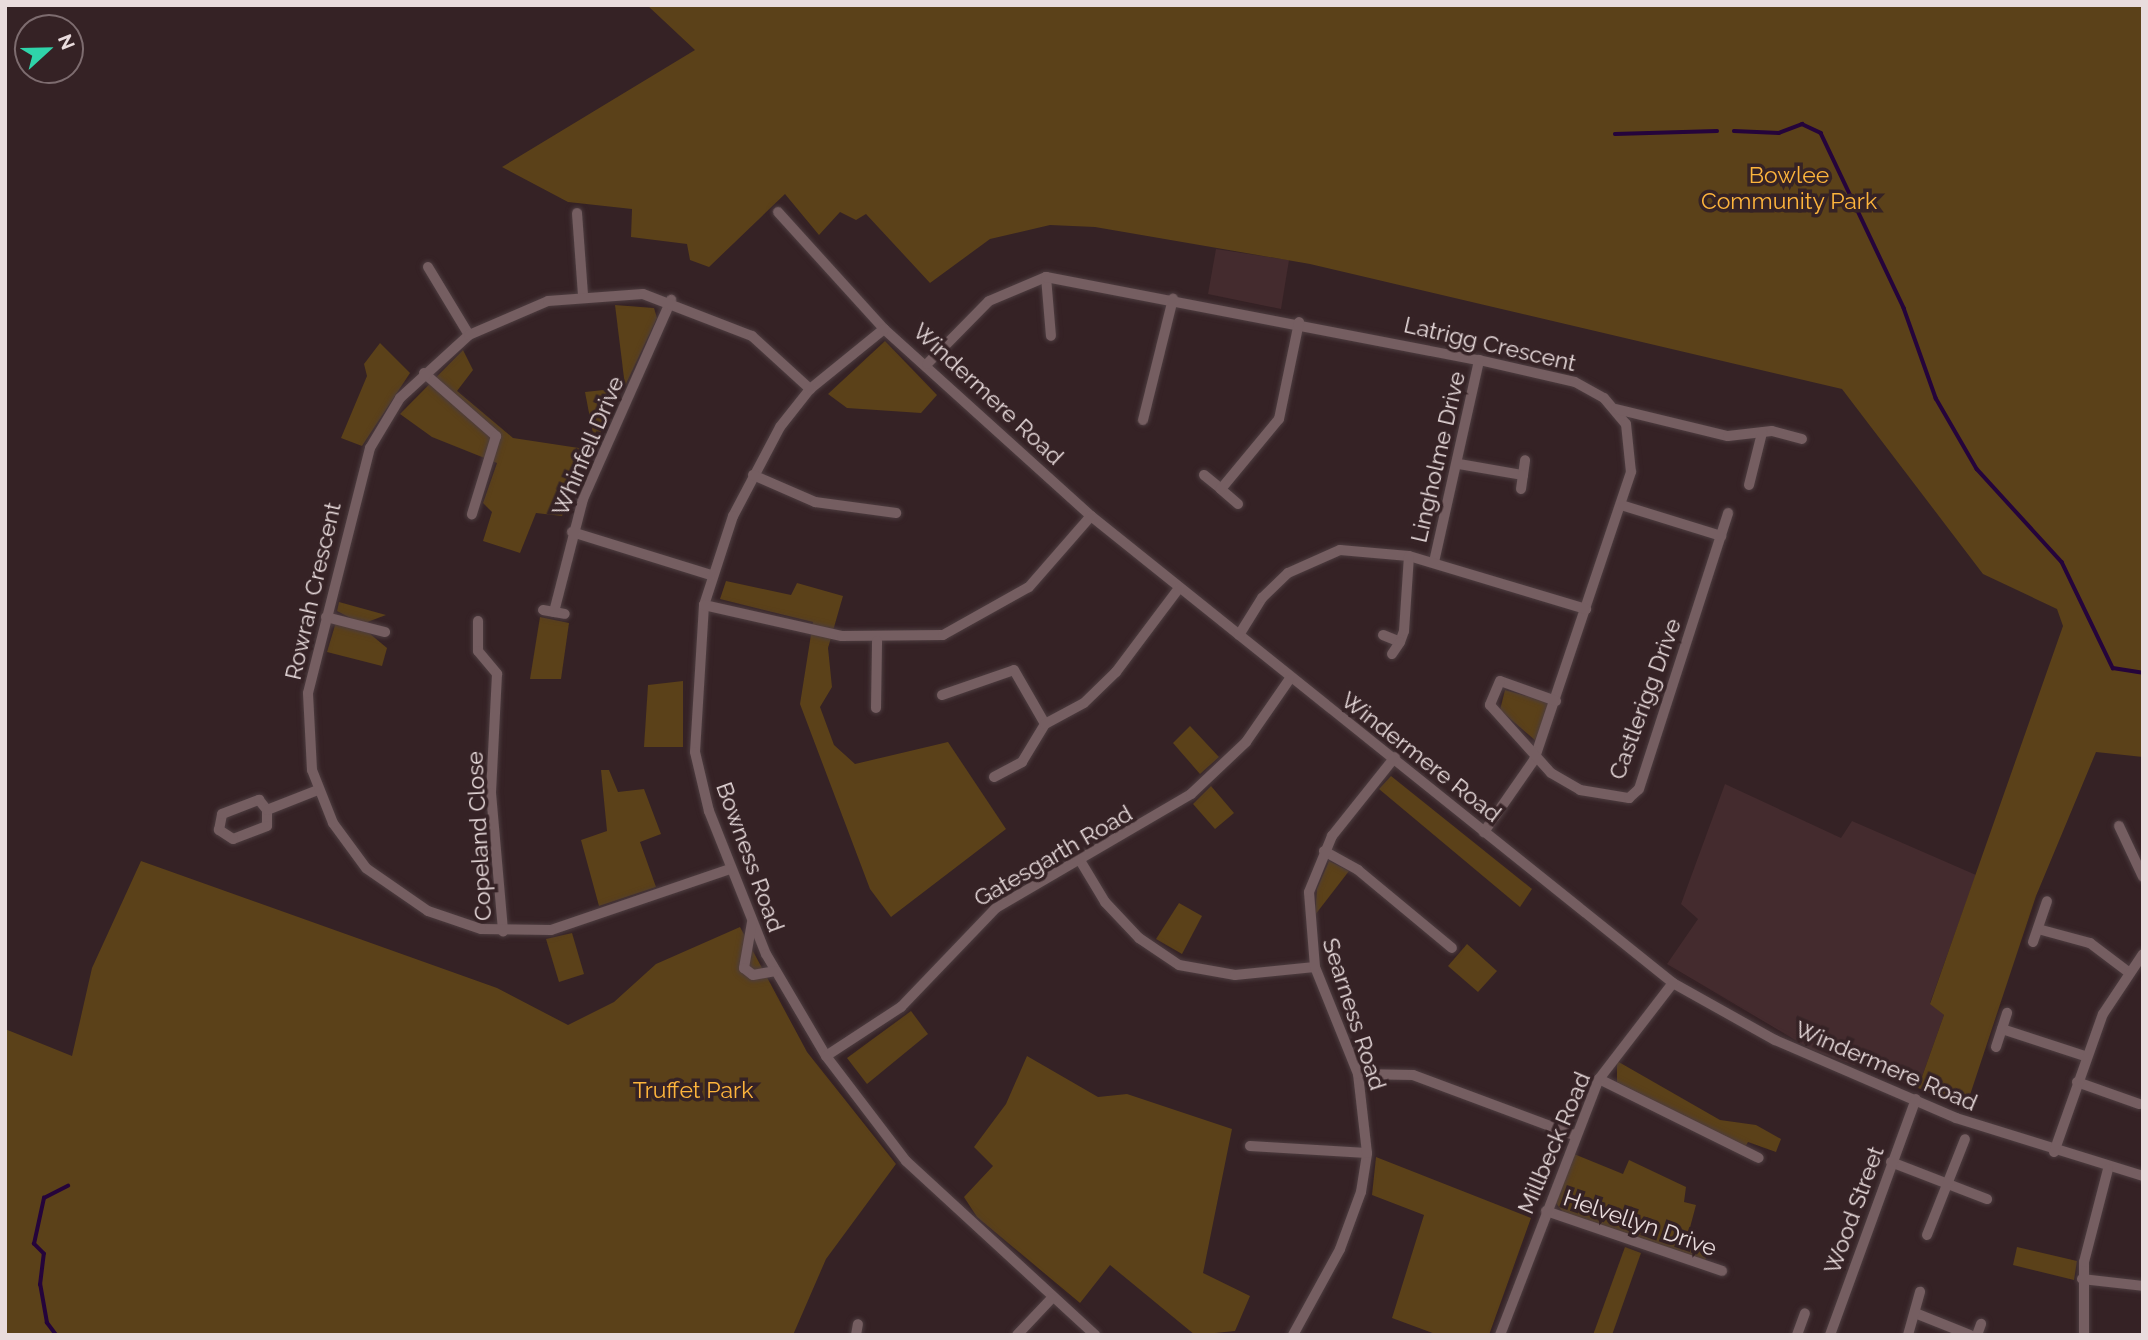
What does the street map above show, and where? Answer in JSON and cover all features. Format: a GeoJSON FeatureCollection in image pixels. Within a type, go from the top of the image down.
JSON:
{"type":"FeatureCollection","features":[{"type":"Feature","properties":{"kind":"street","name":"Windermere Road"},"geometry":{"type":"LineString","coordinates":[[778,212],[884,329],[927,364],[1091,516],[1239,635],[1289,680],[1395,757],[1673,983],[1775,1040],[1916,1099],[2054,1152],[2108,1169],[2143,1176]]}},
{"type":"Feature","properties":{"kind":"street"},"geometry":{"type":"LineString","coordinates":[[577,213],[583,295]]}},
{"type":"Feature","properties":{"kind":"street"},"geometry":{"type":"LineString","coordinates":[[428,267],[469,335]]}},
{"type":"Feature","properties":{"kind":"street"},"geometry":{"type":"LineString","coordinates":[[927,364],[989,301],[1046,277],[1051,336]]}},
{"type":"Feature","properties":{"kind":"street","name":"Latrigg Crescent"},"geometry":{"type":"LineString","coordinates":[[1046,277],[1299,322],[1575,382],[1616,409],[1728,436],[1762,433],[1802,439]]}},
{"type":"Feature","properties":{"kind":"street","name":"Rowrah Crescent"},"geometry":{"type":"LineString","coordinates":[[730,869],[586,922],[503,931],[463,924],[390,888],[349,847],[318,790],[307,717],[326,617],[370,448],[424,373],[469,335],[520,310],[583,295],[671,300],[752,336],[810,389]]}},
{"type":"Feature","properties":{"kind":"street"},"geometry":{"type":"LineString","coordinates":[[1143,420],[1173,299]]}},
{"type":"Feature","properties":{"kind":"street","name":"Whinfell Drive"},"geometry":{"type":"LineString","coordinates":[[554,612],[572,532],[671,300]]}},
{"type":"Feature","properties":{"kind":"street"},"geometry":{"type":"LineString","coordinates":[[1221,489],[1279,419],[1299,322]]}},
{"type":"Feature","properties":{"kind":"street","name":"Bowness Road"},"geometry":{"type":"LineString","coordinates":[[884,329],[810,389],[753,475],[712,575],[704,605],[695,752],[730,869],[752,922],[776,971],[826,1056],[906,1161],[1051,1299],[1095,1335]]}},
{"type":"Feature","properties":{"kind":"street","name":"Lingholme Drive"},"geometry":{"type":"LineString","coordinates":[[1434,562],[1459,464],[1479,360]]}},
{"type":"Feature","properties":{"kind":"street"},"geometry":{"type":"LineString","coordinates":[[424,373],[496,436],[472,514]]}},
{"type":"Feature","properties":{"kind":"street"},"geometry":{"type":"LineString","coordinates":[[1484,832],[1534,760],[1621,505],[1631,472],[1626,424],[1616,409]]}},
{"type":"Feature","properties":{"kind":"street"},"geometry":{"type":"LineString","coordinates":[[1749,485],[1762,433]]}},
{"type":"Feature","properties":{"kind":"street"},"geometry":{"type":"LineString","coordinates":[[1521,489],[1525,460]]}},
{"type":"Feature","properties":{"kind":"street"},"geometry":{"type":"LineString","coordinates":[[1459,464],[1523,475]]}},
{"type":"Feature","properties":{"kind":"street"},"geometry":{"type":"LineString","coordinates":[[753,475],[815,502],[896,513]]}},
{"type":"Feature","properties":{"kind":"street"},"geometry":{"type":"LineString","coordinates":[[1204,475],[1238,504]]}},
{"type":"Feature","properties":{"kind":"street"},"geometry":{"type":"LineString","coordinates":[[1621,505],[1721,536]]}},
{"type":"Feature","properties":{"kind":"street","name":"Castlerigg Drive"},"geometry":{"type":"LineString","coordinates":[[1556,701],[1500,681],[1490,705],[1534,760],[1580,790],[1615,799],[1639,789],[1728,513]]}},
{"type":"Feature","properties":{"kind":"street"},"geometry":{"type":"LineString","coordinates":[[704,605],[877,641],[943,635],[989,614],[1029,587],[1091,516]]}},
{"type":"Feature","properties":{"kind":"street"},"geometry":{"type":"LineString","coordinates":[[572,532],[712,575]]}},
{"type":"Feature","properties":{"kind":"street"},"geometry":{"type":"LineString","coordinates":[[1239,635],[1262,598],[1288,573],[1340,550],[1409,556],[1586,609]]}},
{"type":"Feature","properties":{"kind":"street"},"geometry":{"type":"LineString","coordinates":[[1392,654],[1400,642],[1409,556]]}},
{"type":"Feature","properties":{"kind":"street"},"geometry":{"type":"LineString","coordinates":[[994,777],[1022,762],[1045,724],[1084,703],[1116,672],[1179,588]]}},
{"type":"Feature","properties":{"kind":"street"},"geometry":{"type":"LineString","coordinates":[[543,610],[565,614]]}},
{"type":"Feature","properties":{"kind":"street"},"geometry":{"type":"LineString","coordinates":[[326,617],[386,632]]}},
{"type":"Feature","properties":{"kind":"street","name":"Copeland Close"},"geometry":{"type":"LineString","coordinates":[[478,621],[478,651],[497,674],[491,793],[503,931]]}},
{"type":"Feature","properties":{"kind":"street"},"geometry":{"type":"LineString","coordinates":[[1383,635],[1400,642]]}},
{"type":"Feature","properties":{"kind":"street"},"geometry":{"type":"LineString","coordinates":[[876,708],[877,641]]}},
{"type":"Feature","properties":{"kind":"street"},"geometry":{"type":"LineString","coordinates":[[943,695],[1014,670],[1045,724]]}},
{"type":"Feature","properties":{"kind":"street","name":"Gatesgarth Road"},"geometry":{"type":"LineString","coordinates":[[826,1056],[901,1007],[996,908],[1081,862],[1225,766],[1289,680]]}},
{"type":"Feature","properties":{"kind":"street","name":"Searness Road"},"geometry":{"type":"LineString","coordinates":[[1293,1335],[1340,1249],[1361,1192],[1367,1153],[1358,1074],[1315,967],[1309,892],[1324,851],[1395,757]]}},
{"type":"Feature","properties":{"kind":"street"},"geometry":{"type":"LineString","coordinates":[[267,810],[318,790]]}},
{"type":"Feature","properties":{"kind":"street"},"geometry":{"type":"LineString","coordinates":[[259,800],[267,810],[267,826],[233,839],[219,830],[222,814],[259,800]]}},
{"type":"Feature","properties":{"kind":"street"},"geometry":{"type":"LineString","coordinates":[[2119,826],[2143,877]]}},
{"type":"Feature","properties":{"kind":"street"},"geometry":{"type":"LineString","coordinates":[[2131,852],[2143,846]]}},
{"type":"Feature","properties":{"kind":"street"},"geometry":{"type":"LineString","coordinates":[[1324,851],[1358,870],[1452,948]]}},
{"type":"Feature","properties":{"kind":"street"},"geometry":{"type":"LineString","coordinates":[[1081,862],[1105,902],[1139,938],[1179,964],[1236,975],[1315,967]]}},
{"type":"Feature","properties":{"kind":"street"},"geometry":{"type":"LineString","coordinates":[[2033,942],[2047,901]]}},
{"type":"Feature","properties":{"kind":"street"},"geometry":{"type":"LineString","coordinates":[[752,922],[744,968],[753,975],[776,971]]}},
{"type":"Feature","properties":{"kind":"street"},"geometry":{"type":"LineString","coordinates":[[2038,929],[2090,943],[2127,971]]}},
{"type":"Feature","properties":{"kind":"street"},"geometry":{"type":"LineString","coordinates":[[2054,1152],[2085,1056],[2127,971],[2143,954]]}},
{"type":"Feature","properties":{"kind":"street","name":"Millbeck Road"},"geometry":{"type":"LineString","coordinates":[[1501,1334],[1574,1135],[1599,1079],[1673,983]]}},
{"type":"Feature","properties":{"kind":"street"},"geometry":{"type":"LineString","coordinates":[[1996,1046],[2007,1013]]}},
{"type":"Feature","properties":{"kind":"street"},"geometry":{"type":"LineString","coordinates":[[2002,1029],[2085,1056]]}},
{"type":"Feature","properties":{"kind":"street"},"geometry":{"type":"LineString","coordinates":[[1358,1074],[1413,1075],[1574,1135]]}},
{"type":"Feature","properties":{"kind":"street"},"geometry":{"type":"LineString","coordinates":[[1599,1079],[1759,1158]]}},
{"type":"Feature","properties":{"kind":"street"},"geometry":{"type":"LineString","coordinates":[[2077,1082],[2139,1104]]}},
{"type":"Feature","properties":{"kind":"street","name":"Wood Street"},"geometry":{"type":"LineString","coordinates":[[1830,1335],[1916,1099]]}},
{"type":"Feature","properties":{"kind":"street"},"geometry":{"type":"LineString","coordinates":[[1927,1234],[1965,1139]]}},
{"type":"Feature","properties":{"kind":"street"},"geometry":{"type":"LineString","coordinates":[[1250,1146],[1367,1153]]}},
{"type":"Feature","properties":{"kind":"street"},"geometry":{"type":"LineString","coordinates":[[1891,1162],[1987,1199]]}},
{"type":"Feature","properties":{"kind":"street"},"geometry":{"type":"LineString","coordinates":[[2084,1335],[2082,1279],[2108,1169]]}},
{"type":"Feature","properties":{"kind":"street","name":"Helvellyn Drive"},"geometry":{"type":"LineString","coordinates":[[1546,1211],[1721,1271]]}},
{"type":"Feature","properties":{"kind":"street"},"geometry":{"type":"LineString","coordinates":[[2082,1279],[2143,1286]]}},
{"type":"Feature","properties":{"kind":"street"},"geometry":{"type":"LineString","coordinates":[[1908,1335],[1920,1292]]}},
{"type":"Feature","properties":{"kind":"street"},"geometry":{"type":"LineString","coordinates":[[1017,1335],[1051,1299]]}},
{"type":"Feature","properties":{"kind":"street"},"geometry":{"type":"LineString","coordinates":[[1797,1335],[1805,1313]]}},
{"type":"Feature","properties":{"kind":"street"},"geometry":{"type":"LineString","coordinates":[[1915,1313],[1970,1335]]}},
{"type":"Feature","properties":{"kind":"shaded area"},"geometry":{"type":"Polygon","coordinates":[[[1216,249],[1289,260],[1281,309],[1208,294],[1216,249]]]}},
{"type":"Feature","properties":{"kind":"shaded area"},"geometry":{"type":"Polygon","coordinates":[[[1725,784],[1841,838],[1852,821],[1976,875],[1930,1003],[1944,1015],[1918,1088],[1814,1051],[1667,964],[1698,919],[1681,904],[1725,784]]]}},
{"type":"Feature","properties":{"kind":"green space","name":"Bowlee Community Park"},"geometry":{"type":"Polygon","coordinates":[[[647,5],[2143,5],[2143,757],[2096,752],[2036,896],[1966,1107],[1918,1088],[1944,1015],[1930,1004],[2063,626],[2057,609],[1983,574],[1842,389],[1310,264],[1095,227],[1050,225],[990,239],[930,283],[866,214],[856,220],[840,212],[819,235],[785,194],[709,267],[690,260],[687,244],[631,237],[632,209],[568,202],[502,167],[695,50],[647,5]]]}},
{"type":"Feature","properties":{"kind":"green space"},"geometry":{"type":"Polygon","coordinates":[[[615,305],[654,308],[657,318],[625,386],[615,305]]]}},
{"type":"Feature","properties":{"kind":"green space"},"geometry":{"type":"Polygon","coordinates":[[[885,341],[937,395],[921,413],[847,408],[828,394],[885,341]]]}},
{"type":"Feature","properties":{"kind":"green space"},"geometry":{"type":"Polygon","coordinates":[[[380,343],[410,373],[362,446],[341,438],[367,376],[364,364],[380,343]]]}},
{"type":"Feature","properties":{"kind":"green space"},"geometry":{"type":"Polygon","coordinates":[[[463,350],[473,370],[457,391],[513,438],[592,450],[562,516],[536,513],[520,553],[483,541],[492,512],[483,503],[497,463],[432,437],[400,414],[463,350]]]}},
{"type":"Feature","properties":{"kind":"green space"},"geometry":{"type":"Polygon","coordinates":[[[622,388],[595,444],[585,392],[622,388]]]}},
{"type":"Feature","properties":{"kind":"green space"},"geometry":{"type":"Polygon","coordinates":[[[726,581],[791,595],[797,583],[843,596],[828,648],[832,687],[820,707],[834,745],[855,764],[948,742],[1006,829],[891,917],[870,889],[800,704],[813,622],[720,599],[726,581]]]}},
{"type":"Feature","properties":{"kind":"green space"},"geometry":{"type":"Polygon","coordinates":[[[339,602],[386,615],[362,624],[337,611],[339,602]]]}},
{"type":"Feature","properties":{"kind":"green space"},"geometry":{"type":"Polygon","coordinates":[[[540,617],[569,623],[561,679],[530,679],[540,617]]]}},
{"type":"Feature","properties":{"kind":"green space"},"geometry":{"type":"Polygon","coordinates":[[[336,622],[369,633],[387,648],[382,666],[327,652],[336,622]]]}},
{"type":"Feature","properties":{"kind":"green space"},"geometry":{"type":"Polygon","coordinates":[[[683,681],[683,747],[644,747],[648,685],[683,681]]]}},
{"type":"Feature","properties":{"kind":"green space"},"geometry":{"type":"Polygon","coordinates":[[[1505,690],[1551,703],[1536,741],[1500,710],[1505,690]]]}},
{"type":"Feature","properties":{"kind":"green space"},"geometry":{"type":"Polygon","coordinates":[[[1190,726],[1219,757],[1200,774],[1173,743],[1190,726]]]}},
{"type":"Feature","properties":{"kind":"green space"},"geometry":{"type":"Polygon","coordinates":[[[601,770],[609,770],[618,792],[644,789],[661,834],[640,842],[656,887],[599,906],[581,840],[607,831],[601,770]]]}},
{"type":"Feature","properties":{"kind":"green space"},"geometry":{"type":"Polygon","coordinates":[[[1391,776],[1532,889],[1520,907],[1379,789],[1391,776]]]}},
{"type":"Feature","properties":{"kind":"green space"},"geometry":{"type":"Polygon","coordinates":[[[1211,786],[1234,813],[1215,829],[1193,804],[1211,786]]]}},
{"type":"Feature","properties":{"kind":"green space","name":"Truffet Park"},"geometry":{"type":"Polygon","coordinates":[[[141,861],[497,988],[568,1025],[614,1002],[656,964],[740,927],[807,1052],[896,1164],[826,1259],[793,1335],[5,1335],[5,1029],[72,1056],[92,968],[141,861]]]}},
{"type":"Feature","properties":{"kind":"green space"},"geometry":{"type":"Polygon","coordinates":[[[1329,861],[1349,871],[1315,915],[1317,889],[1329,861]]]}},
{"type":"Feature","properties":{"kind":"green space"},"geometry":{"type":"Polygon","coordinates":[[[1179,903],[1202,916],[1182,954],[1156,939],[1179,903]]]}},
{"type":"Feature","properties":{"kind":"green space"},"geometry":{"type":"Polygon","coordinates":[[[572,933],[584,974],[559,982],[546,939],[572,933]]]}},
{"type":"Feature","properties":{"kind":"green space"},"geometry":{"type":"Polygon","coordinates":[[[1467,944],[1497,971],[1478,992],[1448,966],[1467,944]]]}},
{"type":"Feature","properties":{"kind":"green space"},"geometry":{"type":"Polygon","coordinates":[[[911,1011],[928,1034],[867,1084],[847,1058],[911,1011]]]}},
{"type":"Feature","properties":{"kind":"green space"},"geometry":{"type":"Polygon","coordinates":[[[1027,1056],[1098,1097],[1127,1094],[1232,1129],[1203,1273],[1250,1296],[1235,1331],[1195,1335],[1110,1265],[1080,1303],[977,1217],[964,1197],[993,1166],[974,1147],[1006,1104],[1027,1056]]]}},
{"type":"Feature","properties":{"kind":"green space"},"geometry":{"type":"Polygon","coordinates":[[[1617,1061],[1720,1120],[1756,1125],[1781,1139],[1776,1152],[1748,1142],[1745,1147],[1617,1082],[1617,1061]]]}},
{"type":"Feature","properties":{"kind":"green space"},"geometry":{"type":"Polygon","coordinates":[[[1574,1154],[1623,1174],[1629,1160],[1686,1187],[1684,1202],[1696,1205],[1688,1235],[1710,1245],[1705,1261],[1564,1214],[1556,1203],[1574,1154]]]}},
{"type":"Feature","properties":{"kind":"green space"},"geometry":{"type":"Polygon","coordinates":[[[1376,1157],[1531,1218],[1489,1335],[1438,1335],[1392,1318],[1424,1215],[1372,1195],[1376,1157]]]}},
{"type":"Feature","properties":{"kind":"green space"},"geometry":{"type":"Polygon","coordinates":[[[1625,1247],[1641,1253],[1612,1335],[1593,1335],[1625,1247]]]}},
{"type":"Feature","properties":{"kind":"green space"},"geometry":{"type":"Polygon","coordinates":[[[2017,1247],[2077,1261],[2074,1280],[2013,1265],[2017,1247]]]}},
{"type":"Feature","properties":{"kind":"waterway"},"geometry":{"type":"LineString","coordinates":[[1734,131],[1779,133],[1802,124],[1821,133],[1904,308],[1936,398],[1977,469],[2062,562],[2113,668],[2143,673]]}},
{"type":"Feature","properties":{"kind":"waterway"},"geometry":{"type":"LineString","coordinates":[[1615,134],[1717,131]]}},
{"type":"Feature","properties":{"kind":"waterway"},"geometry":{"type":"LineString","coordinates":[[56,1335],[47,1323],[40,1285],[44,1254],[34,1244],[44,1198],[68,1186]]}}]}
